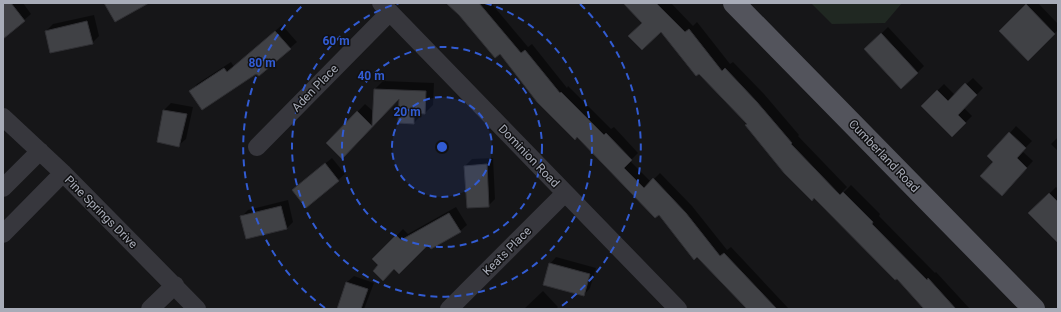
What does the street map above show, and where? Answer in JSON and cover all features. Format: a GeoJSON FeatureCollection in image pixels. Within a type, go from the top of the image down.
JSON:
{"type":"FeatureCollection","features":[{"type":"Feature","properties":{"kind":"main road","name":"Cumberland Road"},"geometry":{"type":"LineString","coordinates":[[734,3],[1034,309]]}},
{"type":"Feature","properties":{"kind":"street","name":"Aden Place"},"geometry":{"type":"LineString","coordinates":[[257,147],[385,8]]}},
{"type":"Feature","properties":{"kind":"street","name":"Dominion Road"},"geometry":{"type":"LineString","coordinates":[[385,8],[678,309]]}},
{"type":"Feature","properties":{"kind":"street","name":"Pine Springs Drive"},"geometry":{"type":"LineString","coordinates":[[3,116],[63,173],[197,309]]}},
{"type":"Feature","properties":{"kind":"street"},"geometry":{"type":"LineString","coordinates":[[3,188],[40,152]]}},
{"type":"Feature","properties":{"kind":"street"},"geometry":{"type":"LineString","coordinates":[[3,234],[63,173]]}},
{"type":"Feature","properties":{"kind":"street","name":"Keats Place"},"geometry":{"type":"LineString","coordinates":[[449,309],[565,193]]}},
{"type":"Feature","properties":{"kind":"street"},"geometry":{"type":"LineString","coordinates":[[150,309],[174,285]]}},
{"type":"Feature","properties":{"kind":"shaded area"},"geometry":{"type":"Polygon","coordinates":[[[811,3],[902,3],[885,23],[832,24],[811,3]]]}},
{"type":"Feature","properties":{"kind":"building"},"geometry":{"type":"Polygon","coordinates":[[[3,3],[11,3],[25,21],[3,39],[3,3]]]}},
{"type":"Feature","properties":{"kind":"building"},"geometry":{"type":"Polygon","coordinates":[[[104,3],[149,3],[115,22],[104,3]]]}},
{"type":"Feature","properties":{"kind":"building"},"geometry":{"type":"Polygon","coordinates":[[[446,3],[479,3],[521,53],[525,50],[560,93],[561,92],[604,135],[606,133],[632,160],[624,168],[644,188],[653,178],[686,213],[720,256],[724,253],[777,309],[747,309],[697,257],[694,260],[659,215],[655,218],[577,137],[575,140],[537,102],[500,54],[495,58],[459,15],[446,3]]]}},
{"type":"Feature","properties":{"kind":"building"},"geometry":{"type":"Polygon","coordinates":[[[623,3],[656,3],[685,32],[689,29],[722,71],[725,68],[757,102],[792,143],[791,144],[840,195],[843,192],[873,222],[872,224],[927,280],[928,278],[956,309],[924,309],[897,279],[895,280],[814,198],[812,201],[784,173],[745,125],[747,124],[699,74],[696,76],[661,32],[642,50],[628,36],[642,23],[623,3]]]}},
{"type":"Feature","properties":{"kind":"building"},"geometry":{"type":"Polygon","coordinates":[[[1026,4],[1055,34],[1028,61],[999,31],[1026,4]]]}},
{"type":"Feature","properties":{"kind":"building"},"geometry":{"type":"Polygon","coordinates":[[[87,21],[93,44],[50,53],[45,31],[87,21]]]}},
{"type":"Feature","properties":{"kind":"building"},"geometry":{"type":"Polygon","coordinates":[[[275,31],[291,49],[259,76],[256,74],[202,110],[189,91],[224,68],[227,72],[275,31]]]}},
{"type":"Feature","properties":{"kind":"building"},"geometry":{"type":"Polygon","coordinates":[[[881,33],[918,73],[901,89],[864,49],[881,33]]]}},
{"type":"Feature","properties":{"kind":"building"},"geometry":{"type":"Polygon","coordinates":[[[965,83],[977,95],[958,115],[966,123],[952,137],[921,106],[937,90],[948,101],[965,83]]]}},
{"type":"Feature","properties":{"kind":"building"},"geometry":{"type":"Polygon","coordinates":[[[374,89],[426,91],[425,114],[414,113],[414,124],[398,123],[399,99],[342,159],[326,143],[357,111],[372,126],[374,89]]]}},
{"type":"Feature","properties":{"kind":"building"},"geometry":{"type":"Polygon","coordinates":[[[163,110],[187,114],[179,147],[157,142],[163,110]]]}},
{"type":"Feature","properties":{"kind":"building"},"geometry":{"type":"Polygon","coordinates":[[[1009,132],[1026,148],[1017,158],[1027,168],[1002,196],[980,176],[993,162],[987,156],[1009,132]]]}},
{"type":"Feature","properties":{"kind":"building"},"geometry":{"type":"Polygon","coordinates":[[[325,163],[339,181],[306,208],[292,190],[325,163]]]}},
{"type":"Feature","properties":{"kind":"building"},"geometry":{"type":"Polygon","coordinates":[[[487,164],[489,207],[467,208],[464,166],[487,164]]]}},
{"type":"Feature","properties":{"kind":"building"},"geometry":{"type":"Polygon","coordinates":[[[1049,193],[1058,202],[1058,243],[1028,213],[1049,193]]]}},
{"type":"Feature","properties":{"kind":"building"},"geometry":{"type":"Polygon","coordinates":[[[281,206],[287,229],[246,239],[240,216],[281,206]]]}},
{"type":"Feature","properties":{"kind":"building"},"geometry":{"type":"Polygon","coordinates":[[[449,213],[461,232],[431,249],[428,245],[399,274],[394,269],[383,281],[373,271],[378,265],[372,259],[396,235],[401,240],[449,213]]]}},
{"type":"Feature","properties":{"kind":"building"},"geometry":{"type":"Polygon","coordinates":[[[549,263],[590,274],[584,296],[543,285],[549,263]]]}},
{"type":"Feature","properties":{"kind":"building"},"geometry":{"type":"Polygon","coordinates":[[[346,282],[368,289],[361,309],[337,309],[346,282]]]}}]}
